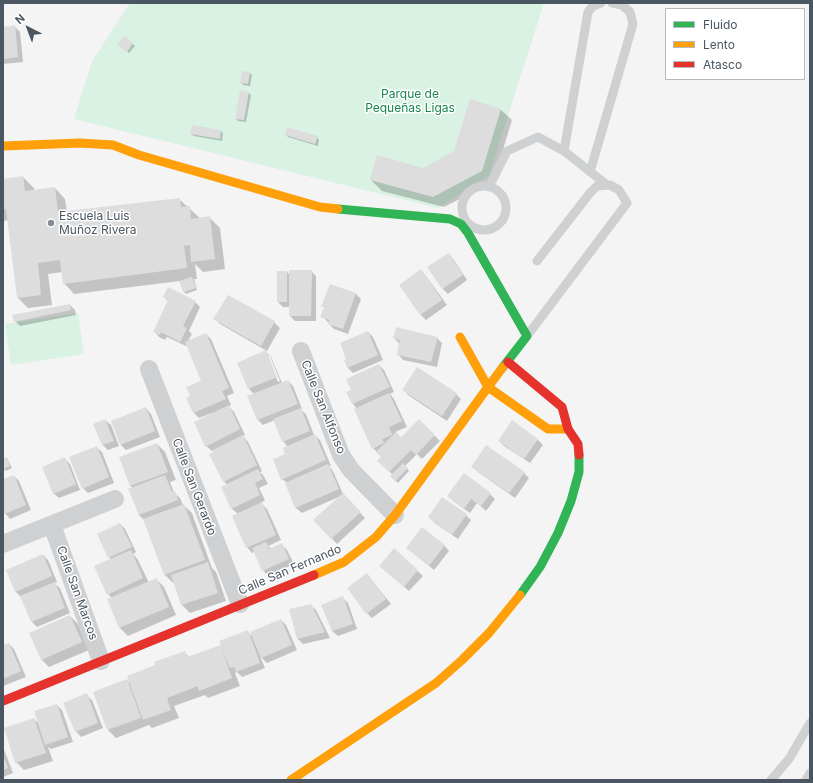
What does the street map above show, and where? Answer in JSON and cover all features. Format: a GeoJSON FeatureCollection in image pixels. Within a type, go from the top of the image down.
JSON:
{"type":"FeatureCollection","features":[{"type":"Feature","properties":{"kind":"street"},"geometry":{"type":"LineString","coordinates":[[3,146],[80,143],[113,145],[139,155],[320,207],[463,221],[468,234],[527,336]]}},
{"type":"Feature","properties":{"kind":"street","name":"Calle San Fernando"},"geometry":{"type":"LineString","coordinates":[[3,701],[344,562],[376,537],[395,515],[527,336]]}},
{"type":"Feature","properties":{"kind":"street"},"geometry":{"type":"LineString","coordinates":[[460,337],[488,387],[548,429],[568,429]]}},
{"type":"Feature","properties":{"kind":"street","name":"Calle San Alfonso"},"geometry":{"type":"LineString","coordinates":[[301,351],[341,456],[351,470],[395,515]]}},
{"type":"Feature","properties":{"kind":"street"},"geometry":{"type":"LineString","coordinates":[[291,780],[436,683],[462,660],[489,634],[516,602],[540,567],[558,533],[571,501],[579,472],[580,456],[578,444],[568,429],[562,407],[508,362]]}},
{"type":"Feature","properties":{"kind":"street","name":"Calle San Gerardo"},"geometry":{"type":"LineString","coordinates":[[149,369],[240,604]]}},
{"type":"Feature","properties":{"kind":"street"},"geometry":{"type":"LineString","coordinates":[[3,544],[115,499]]}},
{"type":"Feature","properties":{"kind":"street","name":"Calle San Marcos"},"geometry":{"type":"LineString","coordinates":[[52,525],[101,661]]}},
{"type":"Feature","properties":{"kind":"lane"},"geometry":{"type":"LineString","coordinates":[[564,151],[588,12],[593,6],[600,3]]}},
{"type":"Feature","properties":{"kind":"lane"},"geometry":{"type":"LineString","coordinates":[[590,172],[633,24],[630,12],[622,5],[612,3]]}},
{"type":"Feature","properties":{"kind":"lane"},"geometry":{"type":"LineString","coordinates":[[490,187],[507,151],[538,137],[564,151],[607,185]]}},
{"type":"Feature","properties":{"kind":"lane"},"geometry":{"type":"LineString","coordinates":[[527,336],[627,203],[619,190],[610,184],[598,186],[590,193],[538,261]]}},
{"type":"Feature","properties":{"kind":"lane"},"geometry":{"type":"LineString","coordinates":[[477,187],[490,187],[495,189],[504,198],[506,210],[501,222],[491,229],[479,229],[473,227],[463,221],[462,206],[467,194],[477,187]]}},
{"type":"Feature","properties":{"kind":"lane"},"geometry":{"type":"LineString","coordinates":[[771,780],[789,759],[810,723]]}},
{"type":"Feature","properties":{"kind":"lane"},"geometry":{"type":"LineString","coordinates":[[806,780],[810,773]]}},
{"type":"Feature","properties":{"kind":"green space","name":"Parque de Pequeñas Ligas"},"geometry":{"type":"Polygon","coordinates":[[[130,3],[544,3],[489,175],[438,208],[74,119],[92,61],[130,3]]]}},
{"type":"Feature","properties":{"kind":"green space"},"geometry":{"type":"Polygon","coordinates":[[[78,313],[84,354],[11,365],[5,324],[78,313]]]}},
{"type":"Feature","properties":{"kind":"building"},"geometry":{"type":"Polygon","coordinates":[[[15,25],[18,57],[3,59],[3,27],[15,25]]]}},
{"type":"Feature","properties":{"kind":"building"},"geometry":{"type":"Polygon","coordinates":[[[124,36],[133,43],[127,52],[117,45],[124,36]]]}},
{"type":"Feature","properties":{"kind":"building"},"geometry":{"type":"Polygon","coordinates":[[[242,71],[250,72],[248,84],[240,83],[242,71]]]}},
{"type":"Feature","properties":{"kind":"building"},"geometry":{"type":"Polygon","coordinates":[[[240,90],[249,92],[244,120],[235,119],[240,90]]]}},
{"type":"Feature","properties":{"kind":"building"},"geometry":{"type":"Polygon","coordinates":[[[470,99],[501,109],[482,171],[433,197],[370,180],[377,155],[423,168],[454,151],[470,99]]]}},
{"type":"Feature","properties":{"kind":"building"},"geometry":{"type":"Polygon","coordinates":[[[192,125],[221,130],[220,139],[190,134],[192,125]]]}},
{"type":"Feature","properties":{"kind":"building"},"geometry":{"type":"Polygon","coordinates":[[[287,127],[318,136],[315,144],[285,135],[287,127]]]}},
{"type":"Feature","properties":{"kind":"building"},"geometry":{"type":"Polygon","coordinates":[[[23,176],[25,191],[55,187],[58,212],[180,198],[181,207],[190,206],[191,219],[210,216],[215,259],[191,262],[190,245],[184,246],[187,268],[63,284],[60,260],[38,263],[41,295],[17,298],[6,209],[3,209],[3,179],[23,176]]]}},
{"type":"Feature","properties":{"kind":"building"},"geometry":{"type":"Polygon","coordinates":[[[449,253],[463,275],[442,289],[427,267],[449,253]]]}},
{"type":"Feature","properties":{"kind":"building"},"geometry":{"type":"Polygon","coordinates":[[[421,269],[442,300],[420,315],[399,285],[421,269]]]}},
{"type":"Feature","properties":{"kind":"building"},"geometry":{"type":"Polygon","coordinates":[[[289,270],[312,270],[311,316],[289,316],[289,270]]]}},
{"type":"Feature","properties":{"kind":"building"},"geometry":{"type":"Polygon","coordinates":[[[277,271],[287,271],[287,302],[277,302],[277,271]]]}},
{"type":"Feature","properties":{"kind":"building"},"geometry":{"type":"Polygon","coordinates":[[[192,277],[196,288],[183,292],[179,281],[192,277]]]}},
{"type":"Feature","properties":{"kind":"building"},"geometry":{"type":"Polygon","coordinates":[[[330,284],[356,293],[343,329],[328,324],[329,320],[320,317],[324,307],[321,307],[330,284]]]}},
{"type":"Feature","properties":{"kind":"building"},"geometry":{"type":"Polygon","coordinates":[[[168,287],[196,301],[183,326],[187,328],[180,342],[161,332],[160,335],[153,332],[168,300],[163,297],[168,287]]]}},
{"type":"Feature","properties":{"kind":"building"},"geometry":{"type":"Polygon","coordinates":[[[228,295],[275,321],[261,346],[213,319],[228,295]]]}},
{"type":"Feature","properties":{"kind":"building"},"geometry":{"type":"Polygon","coordinates":[[[70,304],[71,310],[14,322],[12,315],[70,304]]]}},
{"type":"Feature","properties":{"kind":"building"},"geometry":{"type":"Polygon","coordinates":[[[396,327],[438,337],[431,362],[397,355],[400,340],[393,338],[396,327]]]}},
{"type":"Feature","properties":{"kind":"building"},"geometry":{"type":"Polygon","coordinates":[[[368,331],[378,355],[347,368],[344,360],[346,359],[340,343],[368,331]]]}},
{"type":"Feature","properties":{"kind":"building"},"geometry":{"type":"Polygon","coordinates":[[[206,333],[229,388],[222,391],[226,399],[193,413],[186,398],[190,396],[186,387],[201,381],[185,342],[206,333]]]}},
{"type":"Feature","properties":{"kind":"building"},"geometry":{"type":"Polygon","coordinates":[[[266,350],[277,377],[248,389],[237,363],[266,350]]]}},
{"type":"Feature","properties":{"kind":"building"},"geometry":{"type":"Polygon","coordinates":[[[379,364],[390,387],[352,404],[346,392],[351,390],[346,379],[379,364]]]}},
{"type":"Feature","properties":{"kind":"building"},"geometry":{"type":"Polygon","coordinates":[[[417,367],[457,393],[442,416],[402,390],[417,367]]]}},
{"type":"Feature","properties":{"kind":"building"},"geometry":{"type":"Polygon","coordinates":[[[288,380],[298,404],[257,420],[247,396],[288,380]]]}},
{"type":"Feature","properties":{"kind":"building"},"geometry":{"type":"Polygon","coordinates":[[[389,393],[402,421],[389,427],[392,435],[382,439],[384,443],[372,449],[354,409],[389,393]]]}},
{"type":"Feature","properties":{"kind":"building"},"geometry":{"type":"Polygon","coordinates":[[[229,405],[240,429],[205,447],[194,422],[229,405]]]}},
{"type":"Feature","properties":{"kind":"building"},"geometry":{"type":"Polygon","coordinates":[[[146,407],[155,431],[120,445],[111,421],[146,407]]]}},
{"type":"Feature","properties":{"kind":"building"},"geometry":{"type":"Polygon","coordinates":[[[301,408],[310,431],[282,442],[273,419],[301,408]]]}},
{"type":"Feature","properties":{"kind":"building"},"geometry":{"type":"Polygon","coordinates":[[[105,419],[114,441],[102,445],[93,424],[105,419]]]}},
{"type":"Feature","properties":{"kind":"building"},"geometry":{"type":"Polygon","coordinates":[[[419,419],[435,435],[416,455],[411,450],[389,472],[377,461],[381,457],[376,452],[396,432],[401,437],[419,419]]]}},
{"type":"Feature","properties":{"kind":"building"},"geometry":{"type":"Polygon","coordinates":[[[512,420],[538,439],[524,459],[498,441],[512,420]]]}},
{"type":"Feature","properties":{"kind":"building"},"geometry":{"type":"Polygon","coordinates":[[[315,434],[326,460],[281,480],[273,459],[285,454],[283,448],[315,434]]]}},
{"type":"Feature","properties":{"kind":"building"},"geometry":{"type":"Polygon","coordinates":[[[243,435],[257,465],[223,482],[209,454],[214,452],[213,450],[243,435]]]}},
{"type":"Feature","properties":{"kind":"building"},"geometry":{"type":"Polygon","coordinates":[[[157,443],[168,472],[130,486],[119,457],[157,443]]]}},
{"type":"Feature","properties":{"kind":"building"},"geometry":{"type":"Polygon","coordinates":[[[486,445],[525,472],[509,493],[471,467],[486,445]]]}},
{"type":"Feature","properties":{"kind":"building"},"geometry":{"type":"Polygon","coordinates":[[[97,446],[109,477],[82,489],[69,457],[97,446]]]}},
{"type":"Feature","properties":{"kind":"building"},"geometry":{"type":"Polygon","coordinates":[[[7,457],[10,466],[3,469],[3,459],[7,457]]]}},
{"type":"Feature","properties":{"kind":"building"},"geometry":{"type":"Polygon","coordinates":[[[65,457],[76,484],[53,494],[42,467],[65,457]]]}},
{"type":"Feature","properties":{"kind":"building"},"geometry":{"type":"Polygon","coordinates":[[[403,463],[408,468],[395,481],[390,476],[403,463]]]}},
{"type":"Feature","properties":{"kind":"building"},"geometry":{"type":"Polygon","coordinates":[[[328,464],[339,489],[295,508],[285,483],[328,464]]]}},
{"type":"Feature","properties":{"kind":"building"},"geometry":{"type":"Polygon","coordinates":[[[258,469],[263,479],[255,483],[260,495],[231,509],[221,487],[258,469]]]}},
{"type":"Feature","properties":{"kind":"building"},"geometry":{"type":"Polygon","coordinates":[[[464,473],[491,493],[481,506],[471,499],[464,509],[447,496],[464,473]]]}},
{"type":"Feature","properties":{"kind":"building"},"geometry":{"type":"Polygon","coordinates":[[[14,475],[26,505],[4,514],[3,479],[14,475]]]}},
{"type":"Feature","properties":{"kind":"building"},"geometry":{"type":"Polygon","coordinates":[[[165,475],[172,492],[175,491],[178,500],[139,515],[128,489],[165,475]]]}},
{"type":"Feature","properties":{"kind":"building"},"geometry":{"type":"Polygon","coordinates":[[[343,493],[361,512],[331,539],[313,520],[343,493]]]}},
{"type":"Feature","properties":{"kind":"building"},"geometry":{"type":"Polygon","coordinates":[[[442,497],[467,514],[452,535],[428,517],[442,497]]]}},
{"type":"Feature","properties":{"kind":"building"},"geometry":{"type":"Polygon","coordinates":[[[262,502],[276,535],[246,548],[232,516],[262,502]]]}},
{"type":"Feature","properties":{"kind":"building"},"geometry":{"type":"Polygon","coordinates":[[[184,504],[205,560],[164,575],[143,519],[184,504]]]}},
{"type":"Feature","properties":{"kind":"building"},"geometry":{"type":"Polygon","coordinates":[[[120,523],[132,547],[108,558],[97,534],[120,523]]]}},
{"type":"Feature","properties":{"kind":"building"},"geometry":{"type":"Polygon","coordinates":[[[422,527],[445,545],[429,566],[406,548],[422,527]]]}},
{"type":"Feature","properties":{"kind":"building"},"geometry":{"type":"Polygon","coordinates":[[[266,542],[269,549],[282,543],[289,559],[262,571],[252,548],[266,542]]]}},
{"type":"Feature","properties":{"kind":"building"},"geometry":{"type":"Polygon","coordinates":[[[394,548],[418,570],[404,587],[379,566],[394,548]]]}},
{"type":"Feature","properties":{"kind":"building"},"geometry":{"type":"Polygon","coordinates":[[[131,550],[143,578],[107,595],[94,566],[131,550]]]}},
{"type":"Feature","properties":{"kind":"building"},"geometry":{"type":"Polygon","coordinates":[[[43,554],[52,576],[15,592],[6,570],[43,554]]]}},
{"type":"Feature","properties":{"kind":"building"},"geometry":{"type":"Polygon","coordinates":[[[208,562],[218,593],[181,605],[171,575],[208,562]]]}},
{"type":"Feature","properties":{"kind":"building"},"geometry":{"type":"Polygon","coordinates":[[[367,573],[386,599],[366,614],[347,588],[367,573]]]}},
{"type":"Feature","properties":{"kind":"building"},"geometry":{"type":"Polygon","coordinates":[[[157,578],[169,607],[119,628],[107,599],[157,578]]]}},
{"type":"Feature","properties":{"kind":"building"},"geometry":{"type":"Polygon","coordinates":[[[55,582],[65,608],[31,622],[20,596],[55,582]]]}},
{"type":"Feature","properties":{"kind":"building"},"geometry":{"type":"Polygon","coordinates":[[[343,596],[353,624],[332,631],[321,605],[343,596]]]}},
{"type":"Feature","properties":{"kind":"building"},"geometry":{"type":"Polygon","coordinates":[[[311,604],[325,632],[297,639],[289,609],[311,604]]]}},
{"type":"Feature","properties":{"kind":"building"},"geometry":{"type":"Polygon","coordinates":[[[70,615],[82,642],[41,660],[29,633],[70,615]]]}},
{"type":"Feature","properties":{"kind":"building"},"geometry":{"type":"Polygon","coordinates":[[[281,619],[292,645],[261,658],[250,632],[281,619]]]}},
{"type":"Feature","properties":{"kind":"building"},"geometry":{"type":"Polygon","coordinates":[[[248,630],[260,663],[236,672],[234,667],[230,668],[221,647],[232,678],[199,691],[198,686],[167,698],[171,710],[143,720],[127,676],[155,665],[154,662],[185,651],[187,657],[221,645],[219,641],[248,630]]]}},
{"type":"Feature","properties":{"kind":"building"},"geometry":{"type":"Polygon","coordinates":[[[9,643],[21,671],[3,679],[3,645],[9,643]]]}},
{"type":"Feature","properties":{"kind":"building"},"geometry":{"type":"Polygon","coordinates":[[[127,679],[141,718],[107,730],[93,692],[127,679]]]}},
{"type":"Feature","properties":{"kind":"building"},"geometry":{"type":"Polygon","coordinates":[[[87,693],[98,723],[75,732],[63,703],[87,693]]]}},
{"type":"Feature","properties":{"kind":"building"},"geometry":{"type":"Polygon","coordinates":[[[57,704],[68,737],[45,745],[34,711],[57,704]]]}},
{"type":"Feature","properties":{"kind":"building"},"geometry":{"type":"Polygon","coordinates":[[[34,718],[46,753],[15,763],[4,728],[34,718]]]}},
{"type":"Feature","properties":{"kind":"building"},"geometry":{"type":"Polygon","coordinates":[[[3,755],[8,768],[3,770],[3,755]]]}},
{"type":"Feature","properties":{"kind":"traffic: fast"},"geometry":{"type":"LineString","coordinates":[[338,209],[450,219],[461,224],[468,233],[527,336],[503,367]]}},
{"type":"Feature","properties":{"kind":"traffic: fast"},"geometry":{"type":"LineString","coordinates":[[520,595],[540,567],[558,533],[571,501],[579,472],[579,455]]}},
{"type":"Feature","properties":{"kind":"traffic: slow"},"geometry":{"type":"LineString","coordinates":[[3,146],[80,143],[113,145],[139,155],[320,207],[338,209]]}},
{"type":"Feature","properties":{"kind":"traffic: slow"},"geometry":{"type":"LineString","coordinates":[[314,575],[344,562],[376,537],[395,515],[488,387],[460,337]]}},
{"type":"Feature","properties":{"kind":"traffic: slow"},"geometry":{"type":"LineString","coordinates":[[503,367],[488,387],[548,429],[568,429]]}},
{"type":"Feature","properties":{"kind":"traffic: slow"},"geometry":{"type":"LineString","coordinates":[[291,780],[436,683],[489,633],[520,595]]}},
{"type":"Feature","properties":{"kind":"traffic: jam"},"geometry":{"type":"LineString","coordinates":[[508,362],[562,407],[568,429],[578,444],[579,455]]}},
{"type":"Feature","properties":{"kind":"traffic: jam"},"geometry":{"type":"LineString","coordinates":[[3,701],[314,575]]}},
{"type":"Feature","properties":{"kind":"place","name":"Escuela Luis Muñoz Rivera"},"geometry":{"type":"Point","coordinates":[51,223]}}]}
